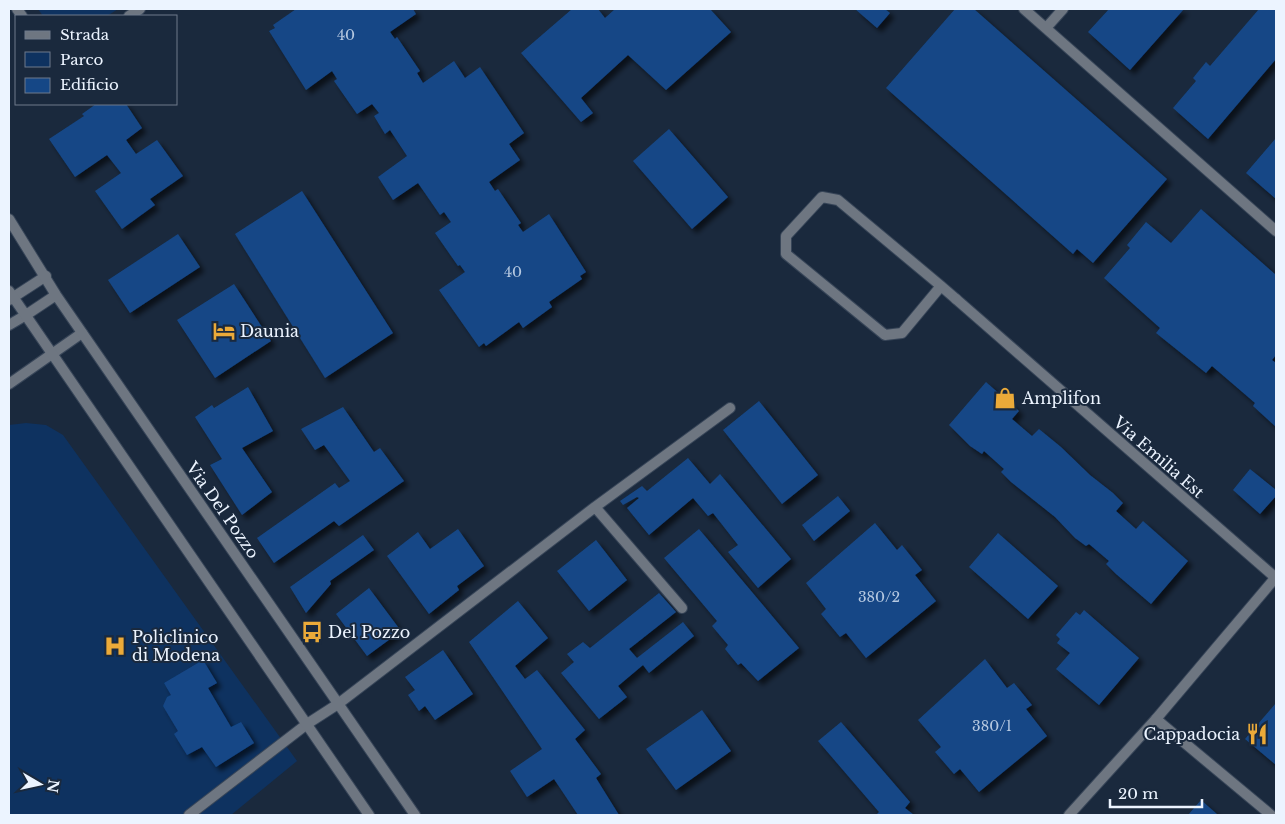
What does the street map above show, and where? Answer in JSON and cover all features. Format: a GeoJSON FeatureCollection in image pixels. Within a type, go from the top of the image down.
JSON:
{"type":"FeatureCollection","features":[{"type":"Feature","properties":{"kind":"street"},"geometry":{"type":"LineString","coordinates":[[1024,9],[1276,231]]}},
{"type":"Feature","properties":{"kind":"street"},"geometry":{"type":"LineString","coordinates":[[1046,28],[1063,9]]}},
{"type":"Feature","properties":{"kind":"street","name":"Via Emilia Est"},"geometry":{"type":"LineString","coordinates":[[942,286],[902,333],[885,335],[786,254],[786,236],[822,197],[838,200],[942,286],[1276,577],[1156,719],[1069,815]]}},
{"type":"Feature","properties":{"kind":"street","name":"Via Del Pozzo"},"geometry":{"type":"LineString","coordinates":[[9,219],[82,333],[415,815]]}},
{"type":"Feature","properties":{"kind":"street"},"geometry":{"type":"LineString","coordinates":[[46,276],[10,297],[26,315],[368,815]]}},
{"type":"Feature","properties":{"kind":"street"},"geometry":{"type":"LineString","coordinates":[[9,325],[56,294]]}},
{"type":"Feature","properties":{"kind":"street"},"geometry":{"type":"LineString","coordinates":[[9,384],[82,333]]}},
{"type":"Feature","properties":{"kind":"street"},"geometry":{"type":"LineString","coordinates":[[189,815],[307,724],[338,704],[595,507],[730,408]]}},
{"type":"Feature","properties":{"kind":"street"},"geometry":{"type":"LineString","coordinates":[[595,507],[682,608]]}},
{"type":"Feature","properties":{"kind":"street"},"geometry":{"type":"LineString","coordinates":[[1156,719],[1272,815]]}},
{"type":"Feature","properties":{"kind":"green space"},"geometry":{"type":"Polygon","coordinates":[[[38,9],[118,9],[109,15],[42,15],[38,9]]]}},
{"type":"Feature","properties":{"kind":"green space","name":"Policlinico di Modena"},"geometry":{"type":"Polygon","coordinates":[[[26,423],[46,425],[63,435],[297,761],[231,815],[9,815],[9,425],[26,423]]]}},
{"type":"Feature","properties":{"kind":"building"},"geometry":{"type":"Polygon","coordinates":[[[296,9],[413,9],[416,14],[390,32],[395,39],[397,37],[420,71],[417,73],[423,83],[454,61],[465,78],[480,67],[524,133],[509,144],[520,160],[489,182],[495,191],[498,189],[521,223],[518,225],[523,232],[549,214],[586,272],[580,276],[582,279],[549,302],[552,307],[523,328],[519,322],[486,346],[484,343],[479,347],[439,290],[465,272],[460,265],[458,266],[435,233],[451,222],[444,212],[440,215],[418,183],[393,200],[378,177],[407,156],[390,130],[385,134],[374,116],[379,113],[372,104],[357,114],[334,81],[337,79],[332,71],[306,90],[269,31],[275,28],[273,25],[296,9]]]}},
{"type":"Feature","properties":{"kind":"building"},"geometry":{"type":"Polygon","coordinates":[[[572,9],[598,9],[605,18],[615,9],[710,9],[731,32],[666,90],[628,55],[581,98],[593,113],[581,122],[521,53],[572,9]]]}},
{"type":"Feature","properties":{"kind":"building"},"geometry":{"type":"Polygon","coordinates":[[[855,9],[885,9],[890,13],[877,28],[855,9]]]}},
{"type":"Feature","properties":{"kind":"building"},"geometry":{"type":"Polygon","coordinates":[[[955,9],[974,9],[1167,179],[1093,263],[1077,249],[1073,254],[886,88],[955,9]]]}},
{"type":"Feature","properties":{"kind":"building"},"geometry":{"type":"Polygon","coordinates":[[[1109,9],[1184,9],[1130,70],[1088,32],[1109,9]]]}},
{"type":"Feature","properties":{"kind":"building"},"geometry":{"type":"Polygon","coordinates":[[[1259,9],[1276,9],[1276,59],[1208,139],[1173,108],[1196,81],[1193,78],[1206,62],[1210,66],[1259,9]]]}},
{"type":"Feature","properties":{"kind":"building"},"geometry":{"type":"Polygon","coordinates":[[[95,105],[127,105],[142,128],[126,140],[136,154],[157,140],[183,176],[150,199],[155,205],[122,229],[95,191],[121,173],[107,155],[75,177],[49,139],[84,116],[82,114],[95,105]]]}},
{"type":"Feature","properties":{"kind":"building"},"geometry":{"type":"Polygon","coordinates":[[[669,129],[728,197],[692,229],[633,161],[669,129]]]}},
{"type":"Feature","properties":{"kind":"building"},"geometry":{"type":"Polygon","coordinates":[[[1276,138],[1276,199],[1246,173],[1276,138]]]}},
{"type":"Feature","properties":{"kind":"building"},"geometry":{"type":"Polygon","coordinates":[[[302,191],[393,333],[325,378],[235,234],[302,191]]]}},
{"type":"Feature","properties":{"kind":"building"},"geometry":{"type":"Polygon","coordinates":[[[1201,209],[1276,275],[1276,355],[1272,360],[1276,363],[1276,427],[1253,406],[1255,403],[1212,366],[1206,373],[1156,333],[1160,328],[1104,278],[1130,248],[1127,245],[1146,222],[1171,243],[1201,209]]]}},
{"type":"Feature","properties":{"kind":"building"},"geometry":{"type":"Polygon","coordinates":[[[178,234],[200,267],[130,313],[108,280],[178,234]]]}},
{"type":"Feature","properties":{"kind":"building","name":"Daunia"},"geometry":{"type":"Polygon","coordinates":[[[234,284],[271,341],[215,378],[177,320],[234,284]]]}},
{"type":"Feature","properties":{"kind":"building"},"geometry":{"type":"Polygon","coordinates":[[[986,382],[1019,411],[1012,419],[1032,436],[1039,429],[1113,493],[1123,503],[1116,511],[1136,529],[1143,521],[1188,561],[1151,604],[1106,564],[1109,561],[1089,544],[1086,546],[1075,538],[1055,517],[1011,482],[1001,472],[1004,469],[984,451],[982,454],[970,446],[949,425],[986,382]]]}},
{"type":"Feature","properties":{"kind":"building"},"geometry":{"type":"Polygon","coordinates":[[[248,387],[273,431],[242,448],[272,492],[242,515],[210,465],[222,459],[195,417],[212,405],[214,408],[248,387]]]}},
{"type":"Feature","properties":{"kind":"building"},"geometry":{"type":"Polygon","coordinates":[[[759,401],[818,475],[782,504],[723,430],[759,401]]]}},
{"type":"Feature","properties":{"kind":"building"},"geometry":{"type":"Polygon","coordinates":[[[343,407],[374,452],[380,448],[404,481],[339,526],[334,521],[274,563],[257,538],[335,483],[339,488],[350,481],[324,445],[315,450],[301,429],[343,407]]]}},
{"type":"Feature","properties":{"kind":"building"},"geometry":{"type":"Polygon","coordinates":[[[688,458],[710,484],[720,474],[791,559],[758,588],[728,552],[738,545],[713,513],[708,516],[693,498],[649,535],[627,508],[639,498],[637,497],[623,505],[620,501],[642,486],[647,491],[688,458]]]}},
{"type":"Feature","properties":{"kind":"building"},"geometry":{"type":"Polygon","coordinates":[[[1250,469],[1276,490],[1276,496],[1260,514],[1233,490],[1250,469]]]}},
{"type":"Feature","properties":{"kind":"building"},"geometry":{"type":"Polygon","coordinates":[[[838,496],[850,511],[814,541],[802,525],[838,496]]]}},
{"type":"Feature","properties":{"kind":"building"},"geometry":{"type":"Polygon","coordinates":[[[875,523],[897,550],[902,545],[922,570],[915,575],[936,601],[866,658],[846,633],[840,637],[821,614],[826,609],[806,583],[875,523]]]}},
{"type":"Feature","properties":{"kind":"building"},"geometry":{"type":"Polygon","coordinates":[[[458,529],[484,566],[457,586],[459,590],[429,614],[387,556],[418,532],[430,549],[458,529]]]}},
{"type":"Feature","properties":{"kind":"building"},"geometry":{"type":"Polygon","coordinates":[[[699,529],[799,648],[758,681],[741,663],[738,665],[725,649],[728,645],[712,626],[717,621],[664,558],[699,529]]]}},
{"type":"Feature","properties":{"kind":"building"},"geometry":{"type":"Polygon","coordinates":[[[998,533],[1058,586],[1028,619],[969,567],[998,533]]]}},
{"type":"Feature","properties":{"kind":"building"},"geometry":{"type":"Polygon","coordinates":[[[363,535],[374,550],[330,581],[331,584],[306,613],[290,587],[363,535]]]}},
{"type":"Feature","properties":{"kind":"building"},"geometry":{"type":"Polygon","coordinates":[[[596,540],[627,580],[589,611],[557,571],[596,540]]]}},
{"type":"Feature","properties":{"kind":"building"},"geometry":{"type":"Polygon","coordinates":[[[369,588],[401,631],[367,656],[336,614],[369,588]]]}},
{"type":"Feature","properties":{"kind":"building"},"geometry":{"type":"Polygon","coordinates":[[[659,593],[676,612],[629,649],[637,658],[683,622],[694,636],[649,673],[643,665],[618,686],[627,697],[599,719],[561,673],[574,662],[567,654],[583,642],[590,648],[659,593]]]}},
{"type":"Feature","properties":{"kind":"building"},"geometry":{"type":"Polygon","coordinates":[[[518,601],[548,638],[515,666],[525,679],[537,670],[585,730],[575,739],[601,774],[596,778],[619,815],[578,815],[554,779],[527,797],[510,771],[542,749],[469,642],[518,601]]]}},
{"type":"Feature","properties":{"kind":"building"},"geometry":{"type":"Polygon","coordinates":[[[1084,610],[1139,658],[1099,705],[1056,669],[1070,653],[1057,643],[1060,639],[1056,635],[1076,612],[1080,615],[1084,610]]]}},
{"type":"Feature","properties":{"kind":"building"},"geometry":{"type":"Polygon","coordinates":[[[443,650],[473,694],[435,720],[425,706],[419,711],[408,695],[415,690],[405,677],[443,650]]]}},
{"type":"Feature","properties":{"kind":"building"},"geometry":{"type":"Polygon","coordinates":[[[985,659],[1007,688],[1014,683],[1032,705],[1026,709],[1047,736],[979,792],[960,769],[954,774],[935,752],[941,747],[918,720],[985,659]]]}},
{"type":"Feature","properties":{"kind":"building"},"geometry":{"type":"Polygon","coordinates":[[[203,660],[217,683],[208,688],[231,727],[241,722],[254,743],[216,767],[202,747],[187,755],[174,734],[178,731],[163,706],[167,697],[171,695],[164,683],[203,660]]]}},
{"type":"Feature","properties":{"kind":"building"},"geometry":{"type":"Polygon","coordinates":[[[1276,703],[1276,765],[1245,739],[1276,703]]]}},
{"type":"Feature","properties":{"kind":"building"},"geometry":{"type":"Polygon","coordinates":[[[702,710],[731,751],[676,790],[646,749],[702,710]]]}},
{"type":"Feature","properties":{"kind":"building"},"geometry":{"type":"Polygon","coordinates":[[[841,722],[910,802],[905,808],[914,815],[876,815],[879,812],[818,741],[841,722]]]}},
{"type":"Feature","properties":{"kind":"building"},"geometry":{"type":"Polygon","coordinates":[[[1201,800],[1218,815],[1188,815],[1201,800]]]}},
{"type":"Feature","properties":{"kind":"place","name":"Daunia"},"geometry":{"type":"Point","coordinates":[224,331]}},
{"type":"Feature","properties":{"kind":"place","name":"Amplifon"},"geometry":{"type":"Point","coordinates":[1005,398]}},
{"type":"Feature","properties":{"kind":"place","name":"Del Pozzo"},"geometry":{"type":"Point","coordinates":[312,632]}},
{"type":"Feature","properties":{"kind":"place","name":"Policlinico di Modena"},"geometry":{"type":"Point","coordinates":[115,646]}},
{"type":"Feature","properties":{"kind":"place","name":"Cappadocia"},"geometry":{"type":"Point","coordinates":[1257,734]}}]}
